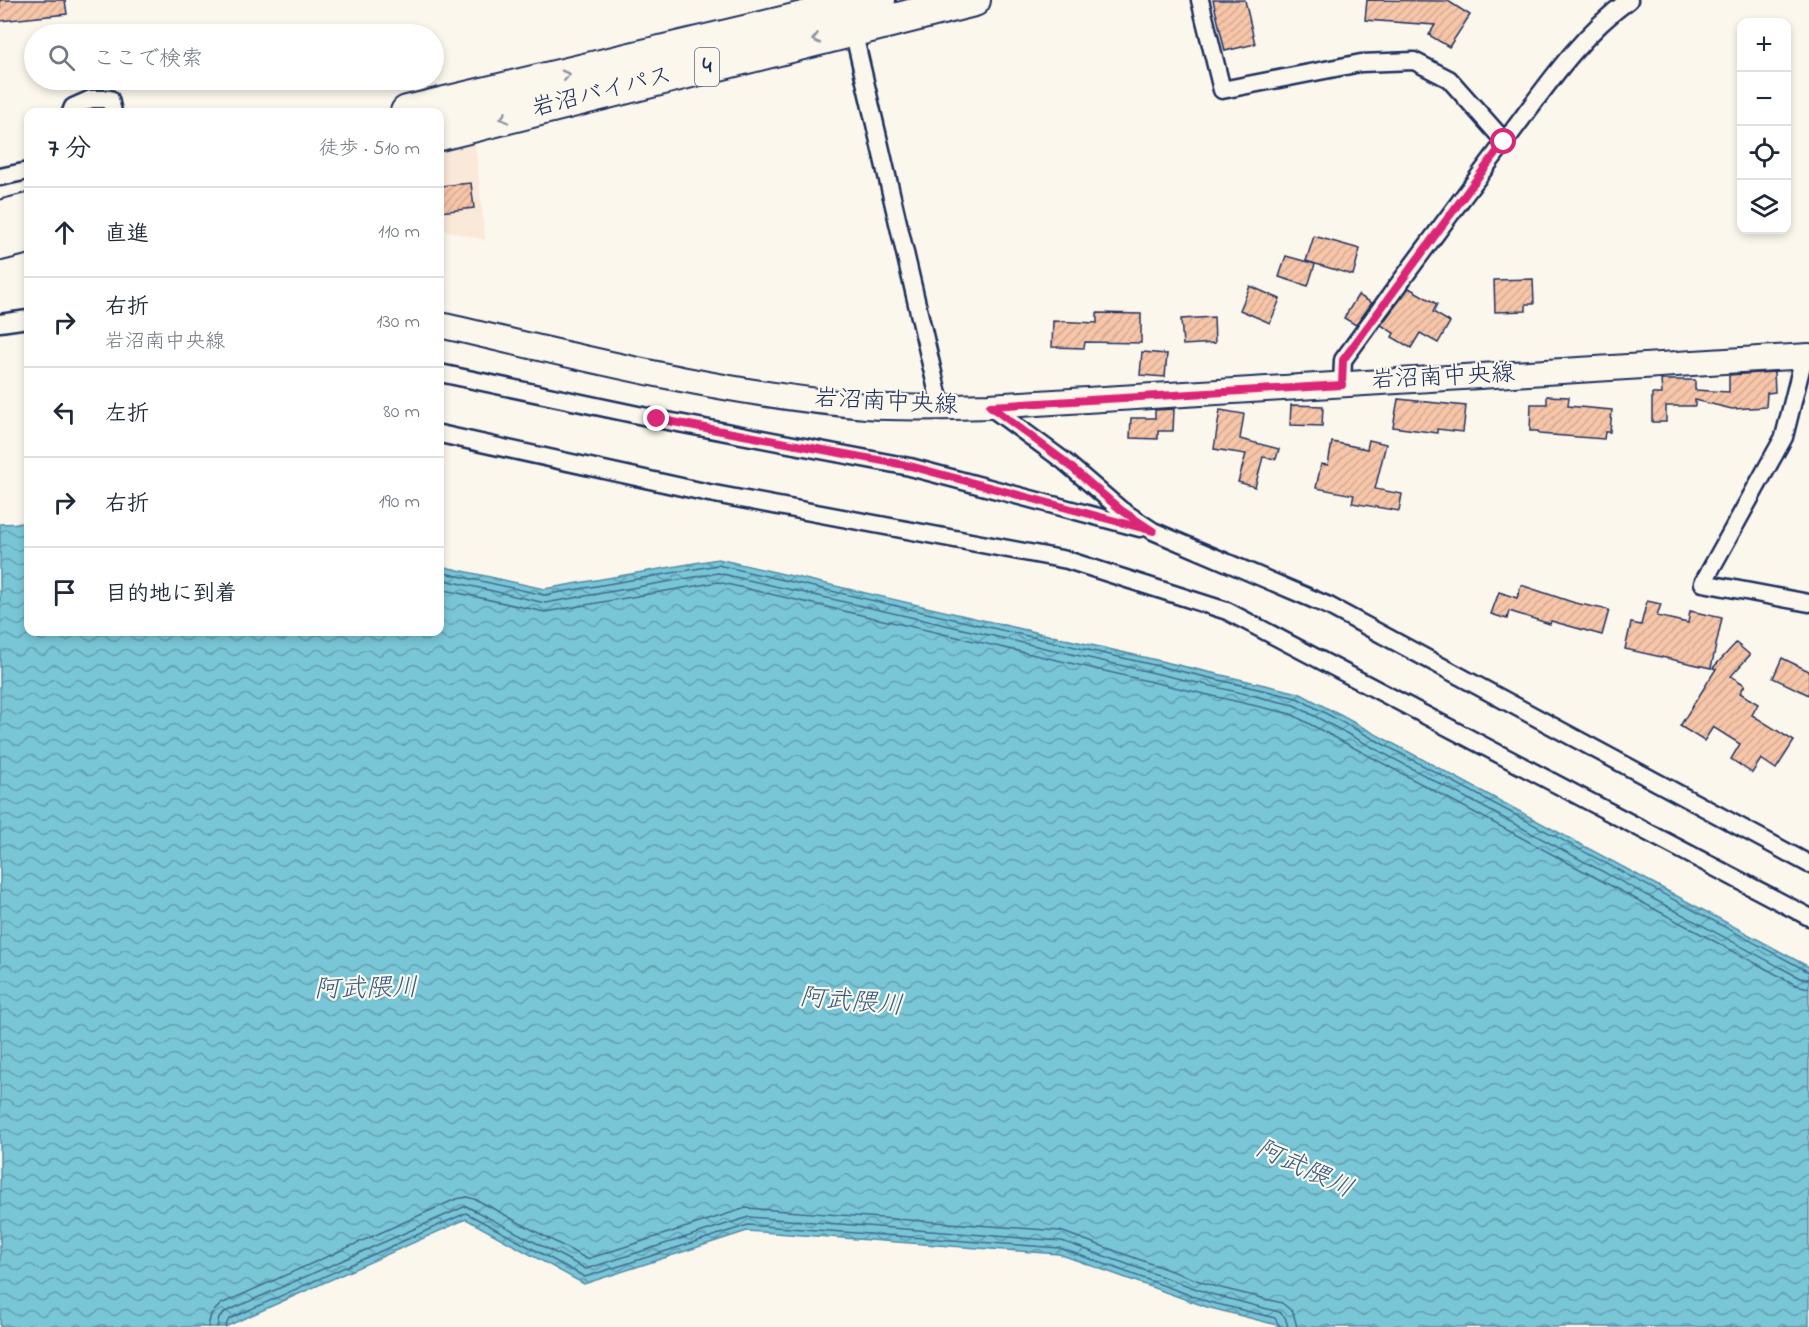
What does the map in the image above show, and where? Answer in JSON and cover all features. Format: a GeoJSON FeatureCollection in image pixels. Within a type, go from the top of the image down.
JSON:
{"type":"FeatureCollection","features":[{"type":"Feature","properties":{"kind":"highway","name":"岩沼バイパス"},"geometry":{"type":"LineString","coordinates":[[444,133],[845,13],[879,0]]}},
{"type":"Feature","properties":{"kind":"highway","name":"岩沼バイパス"},"geometry":{"type":"LineString","coordinates":[[425,108],[845,13],[974,0]]}},
{"type":"Feature","properties":{"kind":"highway"},"geometry":{"type":"LineString","coordinates":[[0,217],[24,211]]}},
{"type":"Feature","properties":{"kind":"highway"},"geometry":{"type":"LineString","coordinates":[[0,244],[24,238]]}},
{"type":"Feature","properties":{"kind":"street"},"geometry":{"type":"LineString","coordinates":[[1200,0],[1222,90],[1361,63],[1414,61],[1449,79],[1504,142]]}},
{"type":"Feature","properties":{"kind":"street"},"geometry":{"type":"LineString","coordinates":[[1342,385],[1343,360],[1504,142],[1565,62],[1610,14],[1629,0]]}},
{"type":"Feature","properties":{"kind":"street"},"geometry":{"type":"LineString","coordinates":[[845,13],[941,407]]}},
{"type":"Feature","properties":{"kind":"street"},"geometry":{"type":"LineString","coordinates":[[73,108],[91,99],[110,99],[112,108]]}},
{"type":"Feature","properties":{"kind":"street"},"geometry":{"type":"LineString","coordinates":[[0,177],[24,172]]}},
{"type":"Feature","properties":{"kind":"street"},"geometry":{"type":"LineString","coordinates":[[0,323],[24,320]]}},
{"type":"Feature","properties":{"kind":"street","name":"岩沼南中央線"},"geometry":{"type":"LineString","coordinates":[[444,326],[637,369],[789,397],[868,406],[990,406],[1806,356]]}},
{"type":"Feature","properties":{"kind":"street"},"geometry":{"type":"LineString","coordinates":[[1806,356],[1784,437],[1703,583],[1809,603]]}},
{"type":"Feature","properties":{"kind":"street"},"geometry":{"type":"LineString","coordinates":[[444,374],[657,419],[910,466],[1153,531],[1329,606],[1809,864]]}},
{"type":"Feature","properties":{"kind":"street"},"geometry":{"type":"LineString","coordinates":[[990,406],[1064,461],[1121,510],[1153,531]]}},
{"type":"Feature","properties":{"kind":"street"},"geometry":{"type":"LineString","coordinates":[[444,435],[709,493],[1067,560],[1227,611],[1809,918]]}},
{"type":"Feature","properties":{"kind":"shaded area"},"geometry":{"type":"Polygon","coordinates":[[[475,144],[485,240],[444,230],[444,152],[475,144]]]}},
{"type":"Feature","properties":{"kind":"water","name":"阿武隈川"},"geometry":{"type":"Polygon","coordinates":[[[24,523],[24,636],[444,636],[444,567],[544,589],[718,559],[1299,693],[1809,967],[1809,1327],[1285,1327],[1207,1307],[1059,1254],[747,1231],[584,1284],[466,1219],[225,1327],[0,1327],[0,524],[24,523]]]}},
{"type":"Feature","properties":{"kind":"building"},"geometry":{"type":"Polygon","coordinates":[[[0,0],[65,0],[67,14],[0,21],[0,0]]]}},
{"type":"Feature","properties":{"kind":"building"},"geometry":{"type":"Polygon","coordinates":[[[1213,0],[1245,0],[1255,44],[1225,51],[1213,0]]]}},
{"type":"Feature","properties":{"kind":"building"},"geometry":{"type":"Polygon","coordinates":[[[1367,0],[1448,1],[1470,15],[1449,47],[1429,35],[1435,25],[1365,20],[1367,0]]]}},
{"type":"Feature","properties":{"kind":"building"},"geometry":{"type":"Polygon","coordinates":[[[471,183],[474,208],[444,212],[444,186],[471,183]]]}},
{"type":"Feature","properties":{"kind":"building"},"geometry":{"type":"Polygon","coordinates":[[[1314,236],[1360,249],[1353,275],[1306,261],[1314,236]]]}},
{"type":"Feature","properties":{"kind":"building"},"geometry":{"type":"Polygon","coordinates":[[[1286,256],[1315,264],[1308,286],[1279,277],[1286,256]]]}},
{"type":"Feature","properties":{"kind":"building"},"geometry":{"type":"Polygon","coordinates":[[[1533,279],[1534,304],[1526,304],[1526,311],[1495,312],[1494,280],[1533,279]]]}},
{"type":"Feature","properties":{"kind":"building"},"geometry":{"type":"Polygon","coordinates":[[[1250,286],[1280,299],[1270,323],[1240,310],[1250,286]]]}},
{"type":"Feature","properties":{"kind":"building"},"geometry":{"type":"Polygon","coordinates":[[[1409,288],[1437,304],[1433,312],[1450,322],[1438,343],[1420,333],[1411,348],[1392,337],[1394,333],[1381,325],[1409,288]]]}},
{"type":"Feature","properties":{"kind":"building"},"geometry":{"type":"Polygon","coordinates":[[[1358,295],[1372,303],[1356,325],[1344,318],[1358,295]]]}},
{"type":"Feature","properties":{"kind":"building"},"geometry":{"type":"Polygon","coordinates":[[[1097,313],[1141,314],[1141,343],[1085,342],[1084,348],[1052,347],[1053,321],[1097,323],[1097,313]]]}},
{"type":"Feature","properties":{"kind":"building"},"geometry":{"type":"Polygon","coordinates":[[[1214,317],[1215,343],[1183,345],[1181,319],[1214,317]]]}},
{"type":"Feature","properties":{"kind":"building"},"geometry":{"type":"Polygon","coordinates":[[[1142,352],[1167,354],[1165,377],[1140,375],[1142,352]]]}},
{"type":"Feature","properties":{"kind":"building"},"geometry":{"type":"Polygon","coordinates":[[[1774,372],[1775,392],[1767,393],[1766,407],[1732,409],[1695,400],[1695,406],[1666,406],[1666,422],[1652,422],[1652,394],[1662,394],[1661,380],[1695,380],[1695,390],[1729,392],[1729,375],[1774,372]]]}},
{"type":"Feature","properties":{"kind":"building"},"geometry":{"type":"Polygon","coordinates":[[[1547,396],[1569,397],[1568,406],[1612,410],[1610,432],[1605,432],[1604,439],[1539,434],[1538,431],[1530,431],[1531,404],[1547,404],[1547,396]]]}},
{"type":"Feature","properties":{"kind":"building"},"geometry":{"type":"Polygon","coordinates":[[[1398,399],[1466,406],[1463,432],[1437,429],[1437,433],[1393,427],[1398,399]]]}},
{"type":"Feature","properties":{"kind":"building"},"geometry":{"type":"Polygon","coordinates":[[[1291,405],[1323,406],[1322,426],[1290,425],[1291,405]]]}},
{"type":"Feature","properties":{"kind":"building"},"geometry":{"type":"Polygon","coordinates":[[[1174,409],[1173,431],[1158,431],[1158,439],[1130,438],[1131,418],[1155,418],[1155,410],[1174,409]]]}},
{"type":"Feature","properties":{"kind":"building"},"geometry":{"type":"Polygon","coordinates":[[[1220,410],[1244,414],[1240,439],[1279,449],[1276,459],[1263,457],[1255,487],[1238,482],[1246,454],[1214,449],[1220,410]]]}},
{"type":"Feature","properties":{"kind":"building"},"geometry":{"type":"Polygon","coordinates":[[[1369,440],[1386,444],[1375,489],[1402,494],[1399,511],[1352,503],[1354,495],[1316,488],[1321,464],[1328,465],[1332,442],[1367,449],[1369,440]]]}},
{"type":"Feature","properties":{"kind":"building"},"geometry":{"type":"Polygon","coordinates":[[[1521,585],[1575,603],[1609,610],[1602,635],[1551,621],[1550,624],[1509,611],[1507,619],[1491,614],[1499,592],[1517,598],[1521,585]]]}},
{"type":"Feature","properties":{"kind":"building"},"geometry":{"type":"Polygon","coordinates":[[[1647,601],[1661,604],[1657,616],[1688,623],[1690,611],[1722,618],[1711,668],[1625,649],[1631,623],[1641,625],[1647,601]]]}},
{"type":"Feature","properties":{"kind":"building"},"geometry":{"type":"Polygon","coordinates":[[[1736,643],[1750,655],[1731,676],[1745,685],[1740,693],[1758,704],[1752,715],[1794,741],[1776,769],[1761,759],[1752,773],[1731,759],[1740,744],[1713,727],[1704,741],[1680,726],[1716,669],[1713,668],[1736,643]]]}},
{"type":"Feature","properties":{"kind":"building"},"geometry":{"type":"Polygon","coordinates":[[[1782,658],[1809,671],[1809,695],[1773,678],[1782,658]]]}},
{"type":"Feature","properties":{"kind":"route"},"geometry":{"type":"LineString","coordinates":[[657,419],[910,466],[1153,531],[1121,510],[1064,461],[990,406],[1342,385],[1343,360],[1504,142]]}}]}
